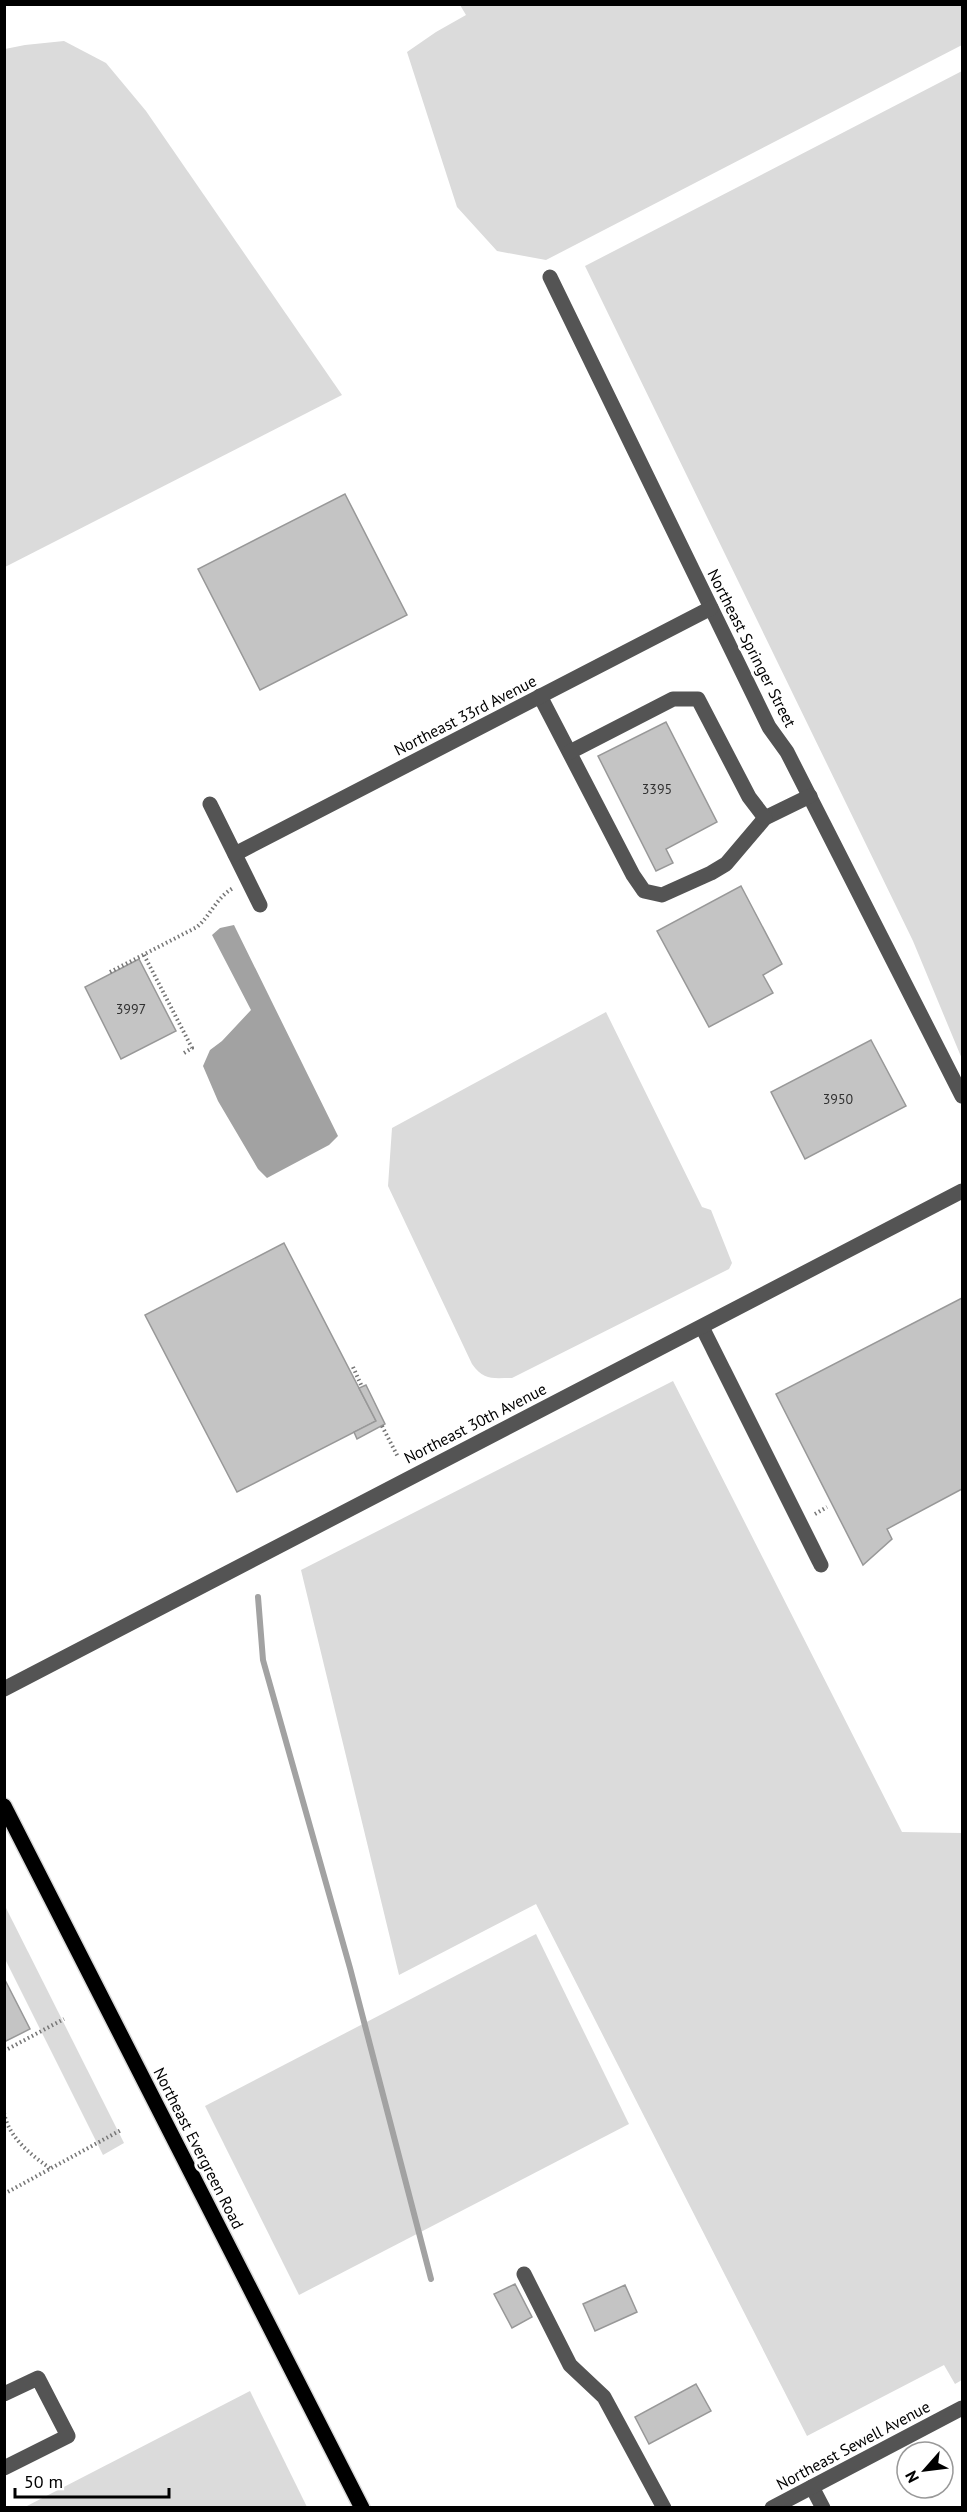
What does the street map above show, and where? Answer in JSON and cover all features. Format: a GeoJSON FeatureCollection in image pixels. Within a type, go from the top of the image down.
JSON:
{"type":"FeatureCollection","features":[{"type":"Feature","properties":{"kind":"main road","name":"Northeast Evergreen Road"},"geometry":{"type":"LineString","coordinates":[[4,1806],[362,2508]]}},
{"type":"Feature","properties":{"kind":"street","name":"Northeast Springer Street"},"geometry":{"type":"LineString","coordinates":[[550,277],[769,727],[787,752],[963,1096]]}},
{"type":"Feature","properties":{"kind":"street","name":"Northeast 33rd Avenue"},"geometry":{"type":"LineString","coordinates":[[235,854],[711,608]]}},
{"type":"Feature","properties":{"kind":"street"},"geometry":{"type":"LineString","coordinates":[[540,696],[633,875],[644,891],[662,895],[726,864],[765,818],[810,796]]}},
{"type":"Feature","properties":{"kind":"street"},"geometry":{"type":"LineString","coordinates":[[570,752],[673,699],[698,699],[749,797],[765,818]]}},
{"type":"Feature","properties":{"kind":"street"},"geometry":{"type":"LineString","coordinates":[[210,804],[260,905]]}},
{"type":"Feature","properties":{"kind":"street","name":"Northeast 30th Avenue"},"geometry":{"type":"LineString","coordinates":[[4,1689],[963,1191]]}},
{"type":"Feature","properties":{"kind":"street"},"geometry":{"type":"LineString","coordinates":[[702,1327],[821,1565]]}},
{"type":"Feature","properties":{"kind":"street"},"geometry":{"type":"LineString","coordinates":[[524,2274],[570,2365],[604,2397],[664,2508]]}},
{"type":"Feature","properties":{"kind":"street"},"geometry":{"type":"LineString","coordinates":[[4,2394],[38,2378],[68,2436],[4,2468]]}},
{"type":"Feature","properties":{"kind":"street","name":"Northeast Sewell Avenue"},"geometry":{"type":"LineString","coordinates":[[772,2508],[956,2411]]}},
{"type":"Feature","properties":{"kind":"street"},"geometry":{"type":"LineString","coordinates":[[812,2487],[823,2508]]}},
{"type":"Feature","properties":{"kind":"path"},"geometry":{"type":"LineString","coordinates":[[110,972],[197,927],[205,920],[218,900],[238,885]]}},
{"type":"Feature","properties":{"kind":"path"},"geometry":{"type":"LineString","coordinates":[[144,955],[192,1048],[184,1053]]}},
{"type":"Feature","properties":{"kind":"path"},"geometry":{"type":"LineString","coordinates":[[352,1367],[362,1387]]}},
{"type":"Feature","properties":{"kind":"path"},"geometry":{"type":"LineString","coordinates":[[382,1426],[398,1457]]}},
{"type":"Feature","properties":{"kind":"path"},"geometry":{"type":"LineString","coordinates":[[813,1515],[827,1507]]}},
{"type":"Feature","properties":{"kind":"path"},"geometry":{"type":"LineString","coordinates":[[4,2051],[64,2019]]}},
{"type":"Feature","properties":{"kind":"path"},"geometry":{"type":"LineString","coordinates":[[4,2113],[18,2142],[51,2169]]}},
{"type":"Feature","properties":{"kind":"path"},"geometry":{"type":"LineString","coordinates":[[4,2194],[121,2130]]}},
{"type":"Feature","properties":{"kind":"shaded area"},"geometry":{"type":"Polygon","coordinates":[[[460,5],[962,5],[962,45],[546,260],[497,251],[457,207],[407,52],[466,15],[460,5]]]}},
{"type":"Feature","properties":{"kind":"shaded area"},"geometry":{"type":"Polygon","coordinates":[[[64,41],[106,63],[146,111],[342,395],[5,567],[5,49],[64,41]]]}},
{"type":"Feature","properties":{"kind":"shaded area"},"geometry":{"type":"Polygon","coordinates":[[[962,71],[962,1059],[913,941],[585,266],[962,71]]]}},
{"type":"Feature","properties":{"kind":"shaded area"},"geometry":{"type":"Polygon","coordinates":[[[234,925],[338,1136],[329,1145],[267,1178],[258,1169],[218,1101],[203,1066],[210,1050],[222,1041],[251,1010],[212,935],[220,928],[234,925]]]}},
{"type":"Feature","properties":{"kind":"shaded area"},"geometry":{"type":"Polygon","coordinates":[[[606,1012],[702,1207],[711,1210],[732,1263],[729,1269],[512,1378],[485,1376],[472,1364],[388,1186],[392,1128],[606,1012]]]}},
{"type":"Feature","properties":{"kind":"shaded area"},"geometry":{"type":"Polygon","coordinates":[[[673,1381],[902,1832],[962,1833],[962,2380],[955,2384],[944,2365],[807,2436],[536,1904],[399,1975],[301,1570],[673,1381]]]}},
{"type":"Feature","properties":{"kind":"shaded area"},"geometry":{"type":"Polygon","coordinates":[[[5,1906],[124,2143],[103,2155],[5,1959],[5,1906]]]}},
{"type":"Feature","properties":{"kind":"shaded area"},"geometry":{"type":"Polygon","coordinates":[[[536,1934],[629,2124],[299,2295],[205,2106],[536,1934]]]}},
{"type":"Feature","properties":{"kind":"shaded area"},"geometry":{"type":"Polygon","coordinates":[[[250,2391],[307,2507],[25,2507],[250,2391]]]}},
{"type":"Feature","properties":{"kind":"building"},"geometry":{"type":"Polygon","coordinates":[[[345,494],[407,615],[260,690],[198,569],[345,494]]]}},
{"type":"Feature","properties":{"kind":"building"},"geometry":{"type":"Polygon","coordinates":[[[666,722],[717,822],[666,849],[673,863],[656,871],[598,756],[666,722]]]}},
{"type":"Feature","properties":{"kind":"building"},"geometry":{"type":"Polygon","coordinates":[[[741,886],[782,964],[763,975],[773,993],[709,1027],[657,931],[741,886]]]}},
{"type":"Feature","properties":{"kind":"building"},"geometry":{"type":"Polygon","coordinates":[[[139,959],[176,1031],[121,1059],[85,987],[139,959]]]}},
{"type":"Feature","properties":{"kind":"building"},"geometry":{"type":"Polygon","coordinates":[[[871,1040],[906,1106],[805,1159],[771,1092],[871,1040]]]}},
{"type":"Feature","properties":{"kind":"building"},"geometry":{"type":"Polygon","coordinates":[[[284,1243],[376,1421],[237,1492],[145,1315],[284,1243]]]}},
{"type":"Feature","properties":{"kind":"building"},"geometry":{"type":"Polygon","coordinates":[[[962,1298],[962,1489],[887,1529],[892,1539],[863,1565],[776,1394],[962,1298]]]}},
{"type":"Feature","properties":{"kind":"building"},"geometry":{"type":"Polygon","coordinates":[[[366,1385],[385,1424],[357,1439],[354,1432],[376,1421],[359,1388],[366,1385]]]}},
{"type":"Feature","properties":{"kind":"building"},"geometry":{"type":"Polygon","coordinates":[[[4,1978],[30,2029],[4,2042],[4,1978]]]}},
{"type":"Feature","properties":{"kind":"building"},"geometry":{"type":"Polygon","coordinates":[[[515,2284],[532,2317],[512,2328],[494,2294],[515,2284]]]}},
{"type":"Feature","properties":{"kind":"building"},"geometry":{"type":"Polygon","coordinates":[[[625,2285],[637,2312],[595,2331],[583,2304],[625,2285]]]}},
{"type":"Feature","properties":{"kind":"building"},"geometry":{"type":"Polygon","coordinates":[[[696,2384],[711,2411],[649,2444],[635,2417],[696,2384]]]}},
{"type":"Feature","properties":{"kind":"waterway"},"geometry":{"type":"LineString","coordinates":[[258,1597],[263,1660],[350,1968],[431,2279]]}}]}
